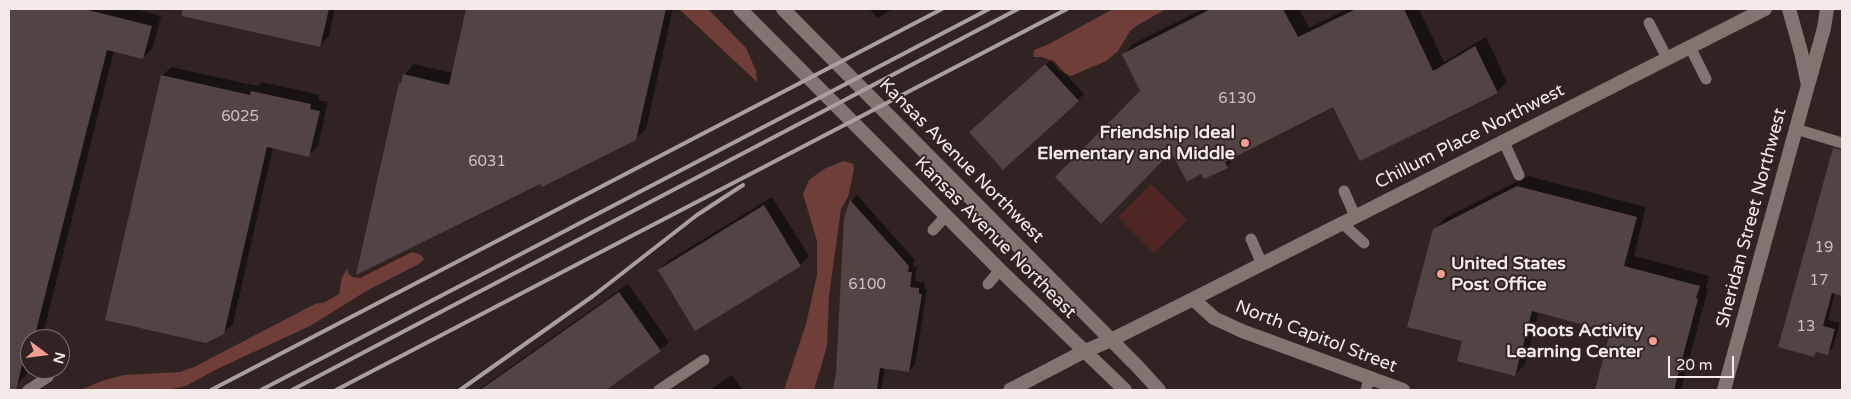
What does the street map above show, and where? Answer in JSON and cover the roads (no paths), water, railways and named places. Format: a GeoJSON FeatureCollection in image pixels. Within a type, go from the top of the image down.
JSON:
{"type":"FeatureCollection","features":[{"type":"Feature","properties":{"kind":"street","name":"Kansas Avenue Northeast"},"geometry":{"type":"LineString","coordinates":[[740,9],[1000,270],[1124,390]]}},
{"type":"Feature","properties":{"kind":"street","name":"Kansas Avenue Northwest"},"geometry":{"type":"LineString","coordinates":[[783,9],[1111,340]]}},
{"type":"Feature","properties":{"kind":"street","name":"Chillum Place Northwest"},"geometry":{"type":"LineString","coordinates":[[1010,390],[1667,58],[1746,13],[1765,9]]}},
{"type":"Feature","properties":{"kind":"street","name":"Sheridan Street Northwest"},"geometry":{"type":"LineString","coordinates":[[1789,9],[1808,85]]}},
{"type":"Feature","properties":{"kind":"street","name":"Sheridan Street Northwest"},"geometry":{"type":"LineString","coordinates":[[1724,390],[1828,9]]}},
{"type":"Feature","properties":{"kind":"street","name":"North Capitol Street"},"geometry":{"type":"LineString","coordinates":[[1192,299],[1214,318],[1234,328],[1368,385],[1403,390]]}},
{"type":"Feature","properties":{"kind":"street"},"geometry":{"type":"LineString","coordinates":[[1111,340],[1159,390]]}},
{"type":"Feature","properties":{"kind":"lane"},"geometry":{"type":"LineString","coordinates":[[1649,23],[1667,58]]}},
{"type":"Feature","properties":{"kind":"lane"},"geometry":{"type":"LineString","coordinates":[[1690,46],[1706,79]]}},
{"type":"Feature","properties":{"kind":"lane"},"geometry":{"type":"LineString","coordinates":[[1796,129],[1842,143]]}},
{"type":"Feature","properties":{"kind":"lane"},"geometry":{"type":"LineString","coordinates":[[1503,140],[1519,175]]}},
{"type":"Feature","properties":{"kind":"lane"},"geometry":{"type":"LineString","coordinates":[[1344,192],[1355,216]]}},
{"type":"Feature","properties":{"kind":"lane"},"geometry":{"type":"LineString","coordinates":[[933,230],[946,216]]}},
{"type":"Feature","properties":{"kind":"lane"},"geometry":{"type":"LineString","coordinates":[[1342,223],[1364,243]]}},
{"type":"Feature","properties":{"kind":"lane"},"geometry":{"type":"LineString","coordinates":[[1251,239],[1262,264]]}},
{"type":"Feature","properties":{"kind":"lane"},"geometry":{"type":"LineString","coordinates":[[988,284],[1000,270]]}},
{"type":"Feature","properties":{"kind":"lane"},"geometry":{"type":"LineString","coordinates":[[659,390],[704,360]]}},
{"type":"Feature","properties":{"kind":"lane"},"geometry":{"type":"LineString","coordinates":[[28,390],[45,379]]}},
{"type":"Feature","properties":{"kind":"railway"},"geometry":{"type":"LineString","coordinates":[[211,390],[942,9]]}},
{"type":"Feature","properties":{"kind":"railway"},"geometry":{"type":"LineString","coordinates":[[261,390],[989,9]]}},
{"type":"Feature","properties":{"kind":"railway"},"geometry":{"type":"LineString","coordinates":[[292,390],[1018,9]]}},
{"type":"Feature","properties":{"kind":"railway"},"geometry":{"type":"LineString","coordinates":[[336,390],[1067,9]]}},
{"type":"Feature","properties":{"kind":"railway"},"geometry":{"type":"LineString","coordinates":[[460,390],[593,296],[697,215],[743,185]]}},
{"type":"Feature","properties":{"kind":"place","name":"Friendship Ideal Elementary and Middle"},"geometry":{"type":"Point","coordinates":[1245,143]}},
{"type":"Feature","properties":{"kind":"place","name":"United States Post Office"},"geometry":{"type":"Point","coordinates":[1441,274]}},
{"type":"Feature","properties":{"kind":"place","name":"Roots Activity Learning Center"},"geometry":{"type":"Point","coordinates":[1653,341]}}]}
